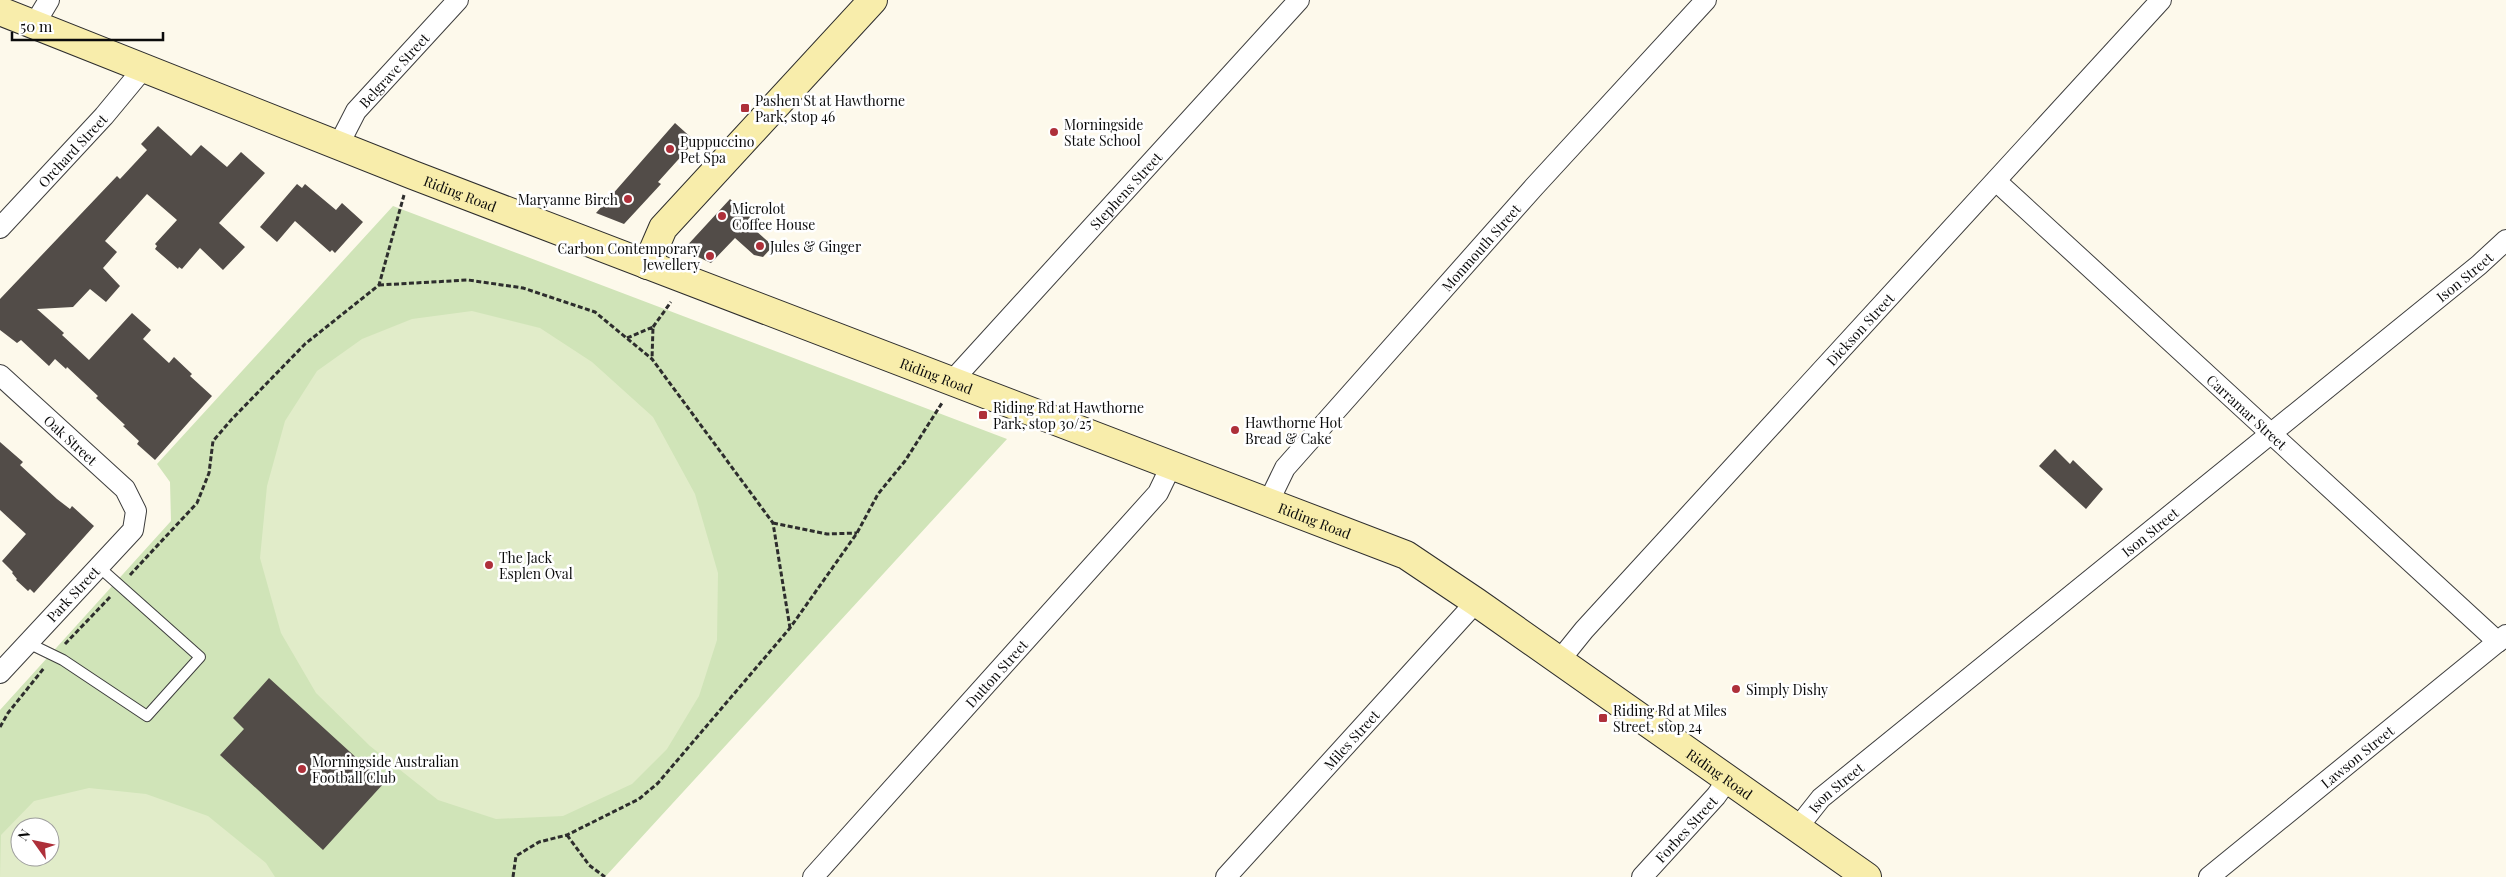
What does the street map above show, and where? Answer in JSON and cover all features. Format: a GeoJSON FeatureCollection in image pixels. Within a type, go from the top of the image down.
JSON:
{"type":"FeatureCollection","features":[{"type":"Feature","properties":{"kind":"main road"},"geometry":{"type":"LineString","coordinates":[[647,265],[663,228],[873,0]]}},
{"type":"Feature","properties":{"kind":"main road","name":"Riding Road"},"geometry":{"type":"LineString","coordinates":[[0,11],[413,176],[1406,555],[1798,827],[1866,877]]}},
{"type":"Feature","properties":{"kind":"street"},"geometry":{"type":"LineString","coordinates":[[34,25],[49,0]]}},
{"type":"Feature","properties":{"kind":"street","name":"Belgrave Street"},"geometry":{"type":"LineString","coordinates":[[338,146],[356,111],[458,0]]}},
{"type":"Feature","properties":{"kind":"street","name":"Stephens Street"},"geometry":{"type":"LineString","coordinates":[[951,382],[1298,0]]}},
{"type":"Feature","properties":{"kind":"street","name":"Monmouth Street"},"geometry":{"type":"LineString","coordinates":[[1268,503],[1285,468],[1534,187],[1706,0]]}},
{"type":"Feature","properties":{"kind":"street","name":"Dickson Street"},"geometry":{"type":"LineString","coordinates":[[1559,661],[1584,630],[2161,0]]}},
{"type":"Feature","properties":{"kind":"street","name":"Orchard Street"},"geometry":{"type":"LineString","coordinates":[[0,228],[104,116],[143,69]]}},
{"type":"Feature","properties":{"kind":"street","name":"Carramar Street"},"geometry":{"type":"LineString","coordinates":[[1996,182],[2272,434],[2502,638]]}},
{"type":"Feature","properties":{"kind":"street","name":"Ison Street"},"geometry":{"type":"LineString","coordinates":[[1798,827],[1821,798],[2272,434],[2479,265],[2506,240]]}},
{"type":"Feature","properties":{"kind":"street","name":"Oak Street"},"geometry":{"type":"LineString","coordinates":[[0,375],[125,489],[136,511]]}},
{"type":"Feature","properties":{"kind":"street","name":"Dutton Street"},"geometry":{"type":"LineString","coordinates":[[813,877],[1158,493],[1170,466]]}},
{"type":"Feature","properties":{"kind":"street","name":"Park Street"},"geometry":{"type":"LineString","coordinates":[[0,673],[133,530],[136,511]]}},
{"type":"Feature","properties":{"kind":"street","name":"Miles Street"},"geometry":{"type":"LineString","coordinates":[[1226,877],[1476,602]]}},
{"type":"Feature","properties":{"kind":"street","name":"Lawson Street"},"geometry":{"type":"LineString","coordinates":[[2209,877],[2502,638]]}},
{"type":"Feature","properties":{"kind":"street","name":"Forbes Street"},"geometry":{"type":"LineString","coordinates":[[1642,877],[1713,799],[1728,779]]}},
{"type":"Feature","properties":{"kind":"lane"},"geometry":{"type":"LineString","coordinates":[[28,643],[55,655],[147,716],[200,657],[98,567]]}},
{"type":"Feature","properties":{"kind":"path"},"geometry":{"type":"LineString","coordinates":[[0,727],[8,713],[55,655],[197,504],[209,473],[213,441],[306,344],[379,284],[403,200],[413,176]]}},
{"type":"Feature","properties":{"kind":"path"},"geometry":{"type":"LineString","coordinates":[[379,284],[468,280],[523,288],[595,312],[627,338],[652,359],[773,523],[790,628]]}},
{"type":"Feature","properties":{"kind":"path"},"geometry":{"type":"LineString","coordinates":[[627,338],[653,327],[671,302]]}},
{"type":"Feature","properties":{"kind":"path"},"geometry":{"type":"LineString","coordinates":[[652,359],[653,327]]}},
{"type":"Feature","properties":{"kind":"path"},"geometry":{"type":"LineString","coordinates":[[513,877],[516,856],[539,842],[567,835],[639,799],[658,783],[790,628],[857,533],[878,494],[905,461],[940,409],[951,382]]}},
{"type":"Feature","properties":{"kind":"path"},"geometry":{"type":"LineString","coordinates":[[773,523],[827,534],[857,533]]}},
{"type":"Feature","properties":{"kind":"path"},"geometry":{"type":"LineString","coordinates":[[567,835],[589,865],[605,877]]}},
{"type":"Feature","properties":{"kind":"green space"},"geometry":{"type":"Polygon","coordinates":[[[393,206],[1007,439],[605,877],[0,877],[0,710],[171,521],[170,482],[157,464],[393,206]]]}},
{"type":"Feature","properties":{"kind":"green space","name":"The Jack Esplen Oval"},"geometry":{"type":"Polygon","coordinates":[[[472,311],[540,328],[592,362],[653,417],[695,494],[718,573],[717,640],[699,696],[667,749],[632,784],[563,816],[496,819],[438,800],[370,746],[316,693],[281,633],[260,558],[267,486],[285,421],[317,371],[362,339],[412,319],[472,311]]]}},
{"type":"Feature","properties":{"kind":"green space"},"geometry":{"type":"Polygon","coordinates":[[[89,788],[146,794],[208,816],[266,863],[275,877],[0,877],[1,835],[10,826],[10,867],[60,867],[60,817],[18,817],[34,801],[89,788]]]}},
{"type":"Feature","properties":{"kind":"building"},"geometry":{"type":"Polygon","coordinates":[[[675,123],[695,141],[658,182],[661,184],[624,224],[596,213],[675,123]]]}},
{"type":"Feature","properties":{"kind":"building"},"geometry":{"type":"Polygon","coordinates":[[[158,126],[191,156],[201,145],[227,167],[241,152],[265,173],[219,223],[245,247],[223,270],[200,248],[182,269],[179,267],[178,269],[155,249],[157,246],[155,244],[177,220],[147,194],[105,241],[117,252],[103,268],[120,286],[106,302],[90,289],[73,307],[37,309],[64,333],[62,335],[89,360],[132,313],[151,330],[143,339],[169,363],[174,357],[192,374],[190,376],[212,396],[155,460],[137,444],[139,441],[123,426],[125,425],[96,398],[98,396],[67,367],[66,369],[55,359],[49,366],[21,340],[17,343],[0,330],[0,299],[117,176],[120,179],[147,150],[141,144],[158,126]]]}},
{"type":"Feature","properties":{"kind":"building"},"geometry":{"type":"Polygon","coordinates":[[[297,184],[302,188],[305,184],[336,210],[342,203],[363,222],[335,253],[332,250],[330,252],[295,221],[277,242],[260,227],[297,184]]]}},
{"type":"Feature","properties":{"kind":"building"},"geometry":{"type":"Polygon","coordinates":[[[730,199],[750,217],[746,222],[773,246],[763,257],[754,255],[735,238],[711,263],[683,250],[730,199]]]}},
{"type":"Feature","properties":{"kind":"building"},"geometry":{"type":"Polygon","coordinates":[[[0,442],[23,462],[20,465],[57,499],[70,509],[72,506],[94,526],[34,593],[30,589],[28,591],[16,580],[13,572],[2,561],[26,534],[0,510],[0,442]]]}},
{"type":"Feature","properties":{"kind":"building"},"geometry":{"type":"Polygon","coordinates":[[[2055,449],[2070,464],[2073,460],[2103,489],[2086,509],[2039,466],[2055,449]]]}},
{"type":"Feature","properties":{"kind":"building","name":"Morningside Australian Football Club"},"geometry":{"type":"Polygon","coordinates":[[[269,678],[384,783],[323,850],[220,755],[244,729],[233,718],[269,678]]]}},
{"type":"Feature","properties":{"kind":"place","name":"Pashen St at Hawthorne Park, stop 46"},"geometry":{"type":"Point","coordinates":[745,108]}},
{"type":"Feature","properties":{"kind":"place","name":"Morningside State School"},"geometry":{"type":"Point","coordinates":[1054,132]}},
{"type":"Feature","properties":{"kind":"place","name":"Puppuccino Pet Spa"},"geometry":{"type":"Point","coordinates":[670,149]}},
{"type":"Feature","properties":{"kind":"place","name":"Maryanne Birch"},"geometry":{"type":"Point","coordinates":[628,199]}},
{"type":"Feature","properties":{"kind":"place","name":"Microlot Coffee House"},"geometry":{"type":"Point","coordinates":[722,216]}},
{"type":"Feature","properties":{"kind":"place","name":"Jules & Ginger"},"geometry":{"type":"Point","coordinates":[760,246]}},
{"type":"Feature","properties":{"kind":"place","name":"Carbon Contemporary Jewellery"},"geometry":{"type":"Point","coordinates":[710,256]}},
{"type":"Feature","properties":{"kind":"place","name":"Riding Rd at Hawthorne Park, stop 30/25"},"geometry":{"type":"Point","coordinates":[983,415]}},
{"type":"Feature","properties":{"kind":"place","name":"Hawthorne Hot Bread & Cake"},"geometry":{"type":"Point","coordinates":[1235,430]}},
{"type":"Feature","properties":{"kind":"place","name":"The Jack Esplen Oval"},"geometry":{"type":"Point","coordinates":[489,565]}},
{"type":"Feature","properties":{"kind":"place","name":"Simply Dishy"},"geometry":{"type":"Point","coordinates":[1736,689]}},
{"type":"Feature","properties":{"kind":"place","name":"Riding Rd at Miles Street, stop 24"},"geometry":{"type":"Point","coordinates":[1603,718]}},
{"type":"Feature","properties":{"kind":"place","name":"Morningside Australian Football Club"},"geometry":{"type":"Point","coordinates":[302,769]}}]}
